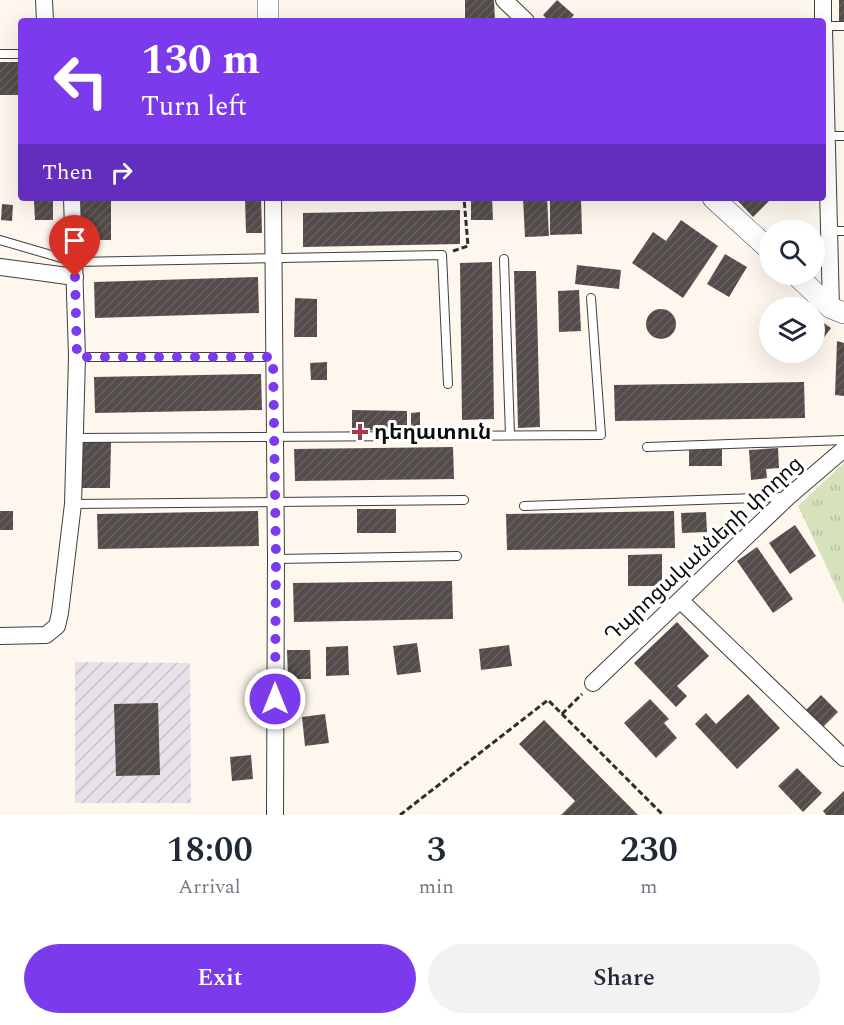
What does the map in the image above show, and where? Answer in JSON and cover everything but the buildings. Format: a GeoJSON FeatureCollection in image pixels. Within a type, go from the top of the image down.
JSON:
{"type":"FeatureCollection","features":[{"type":"Feature","properties":{"kind":"street"},"geometry":{"type":"LineString","coordinates":[[44,0],[45,18]]}},
{"type":"Feature","properties":{"kind":"street"},"geometry":{"type":"LineString","coordinates":[[268,0],[268,18]]}},
{"type":"Feature","properties":{"kind":"street"},"geometry":{"type":"LineString","coordinates":[[504,0],[523,18]]}},
{"type":"Feature","properties":{"kind":"street"},"geometry":{"type":"LineString","coordinates":[[823,0],[823,18]]}},
{"type":"Feature","properties":{"kind":"street"},"geometry":{"type":"LineString","coordinates":[[826,136],[836,231],[834,282],[838,311]]}},
{"type":"Feature","properties":{"kind":"street"},"geometry":{"type":"LineString","coordinates":[[0,636],[46,635],[57,626],[60,613],[73,504],[77,357],[72,201]]}},
{"type":"Feature","properties":{"kind":"street"},"geometry":{"type":"LineString","coordinates":[[273,201],[276,559],[275,815]]}},
{"type":"Feature","properties":{"kind":"street"},"geometry":{"type":"LineString","coordinates":[[716,201],[759,240]]}},
{"type":"Feature","properties":{"kind":"street"},"geometry":{"type":"LineString","coordinates":[[0,267],[75,269]]}},
{"type":"Feature","properties":{"kind":"street"},"geometry":{"type":"LineString","coordinates":[[808,285],[838,311]]}},
{"type":"Feature","properties":{"kind":"street","name":"Դպրոցականների փողոց"},"geometry":{"type":"LineString","coordinates":[[593,683],[788,497],[844,449]]}},
{"type":"Feature","properties":{"kind":"street"},"geometry":{"type":"LineString","coordinates":[[681,601],[842,751]]}},
{"type":"Feature","properties":{"kind":"lane"},"geometry":{"type":"LineString","coordinates":[[826,27],[844,26]]}},
{"type":"Feature","properties":{"kind":"lane"},"geometry":{"type":"LineString","coordinates":[[0,54],[18,54]]}},
{"type":"Feature","properties":{"kind":"lane"},"geometry":{"type":"LineString","coordinates":[[826,136],[844,136]]}},
{"type":"Feature","properties":{"kind":"lane"},"geometry":{"type":"LineString","coordinates":[[0,240],[75,269],[273,258],[442,255],[448,384]]}},
{"type":"Feature","properties":{"kind":"lane"},"geometry":{"type":"LineString","coordinates":[[504,259],[510,435]]}},
{"type":"Feature","properties":{"kind":"lane"},"geometry":{"type":"LineString","coordinates":[[74,438],[601,435],[591,298]]}},
{"type":"Feature","properties":{"kind":"lane"},"geometry":{"type":"LineString","coordinates":[[77,357],[273,357]]}},
{"type":"Feature","properties":{"kind":"lane"},"geometry":{"type":"LineString","coordinates":[[647,447],[844,440]]}},
{"type":"Feature","properties":{"kind":"lane"},"geometry":{"type":"LineString","coordinates":[[524,506],[788,497]]}},
{"type":"Feature","properties":{"kind":"lane"},"geometry":{"type":"LineString","coordinates":[[73,504],[464,500]]}},
{"type":"Feature","properties":{"kind":"lane"},"geometry":{"type":"LineString","coordinates":[[276,559],[457,556]]}},
{"type":"Feature","properties":{"kind":"path"},"geometry":{"type":"LineString","coordinates":[[442,255],[468,246],[464,201]]}},
{"type":"Feature","properties":{"kind":"path"},"geometry":{"type":"LineString","coordinates":[[562,714],[593,683]]}},
{"type":"Feature","properties":{"kind":"path"},"geometry":{"type":"LineString","coordinates":[[400,815],[548,700],[663,815]]}},
{"type":"Feature","properties":{"kind":"shaded area"},"geometry":{"type":"Polygon","coordinates":[[[75,662],[190,663],[191,803],[75,803],[75,662]]]}},
{"type":"Feature","properties":{"kind":"green space"},"geometry":{"type":"Polygon","coordinates":[[[844,463],[844,604],[798,506],[844,463]]]}},
{"type":"Feature","properties":{"kind":"place","name":"դեղատուն"},"geometry":{"type":"Point","coordinates":[360,432]}},
{"type":"Feature","properties":{"kind":"route"},"geometry":{"type":"LineString","coordinates":[[75,277],[77,357],[273,357],[276,559],[275,699]]}}]}
